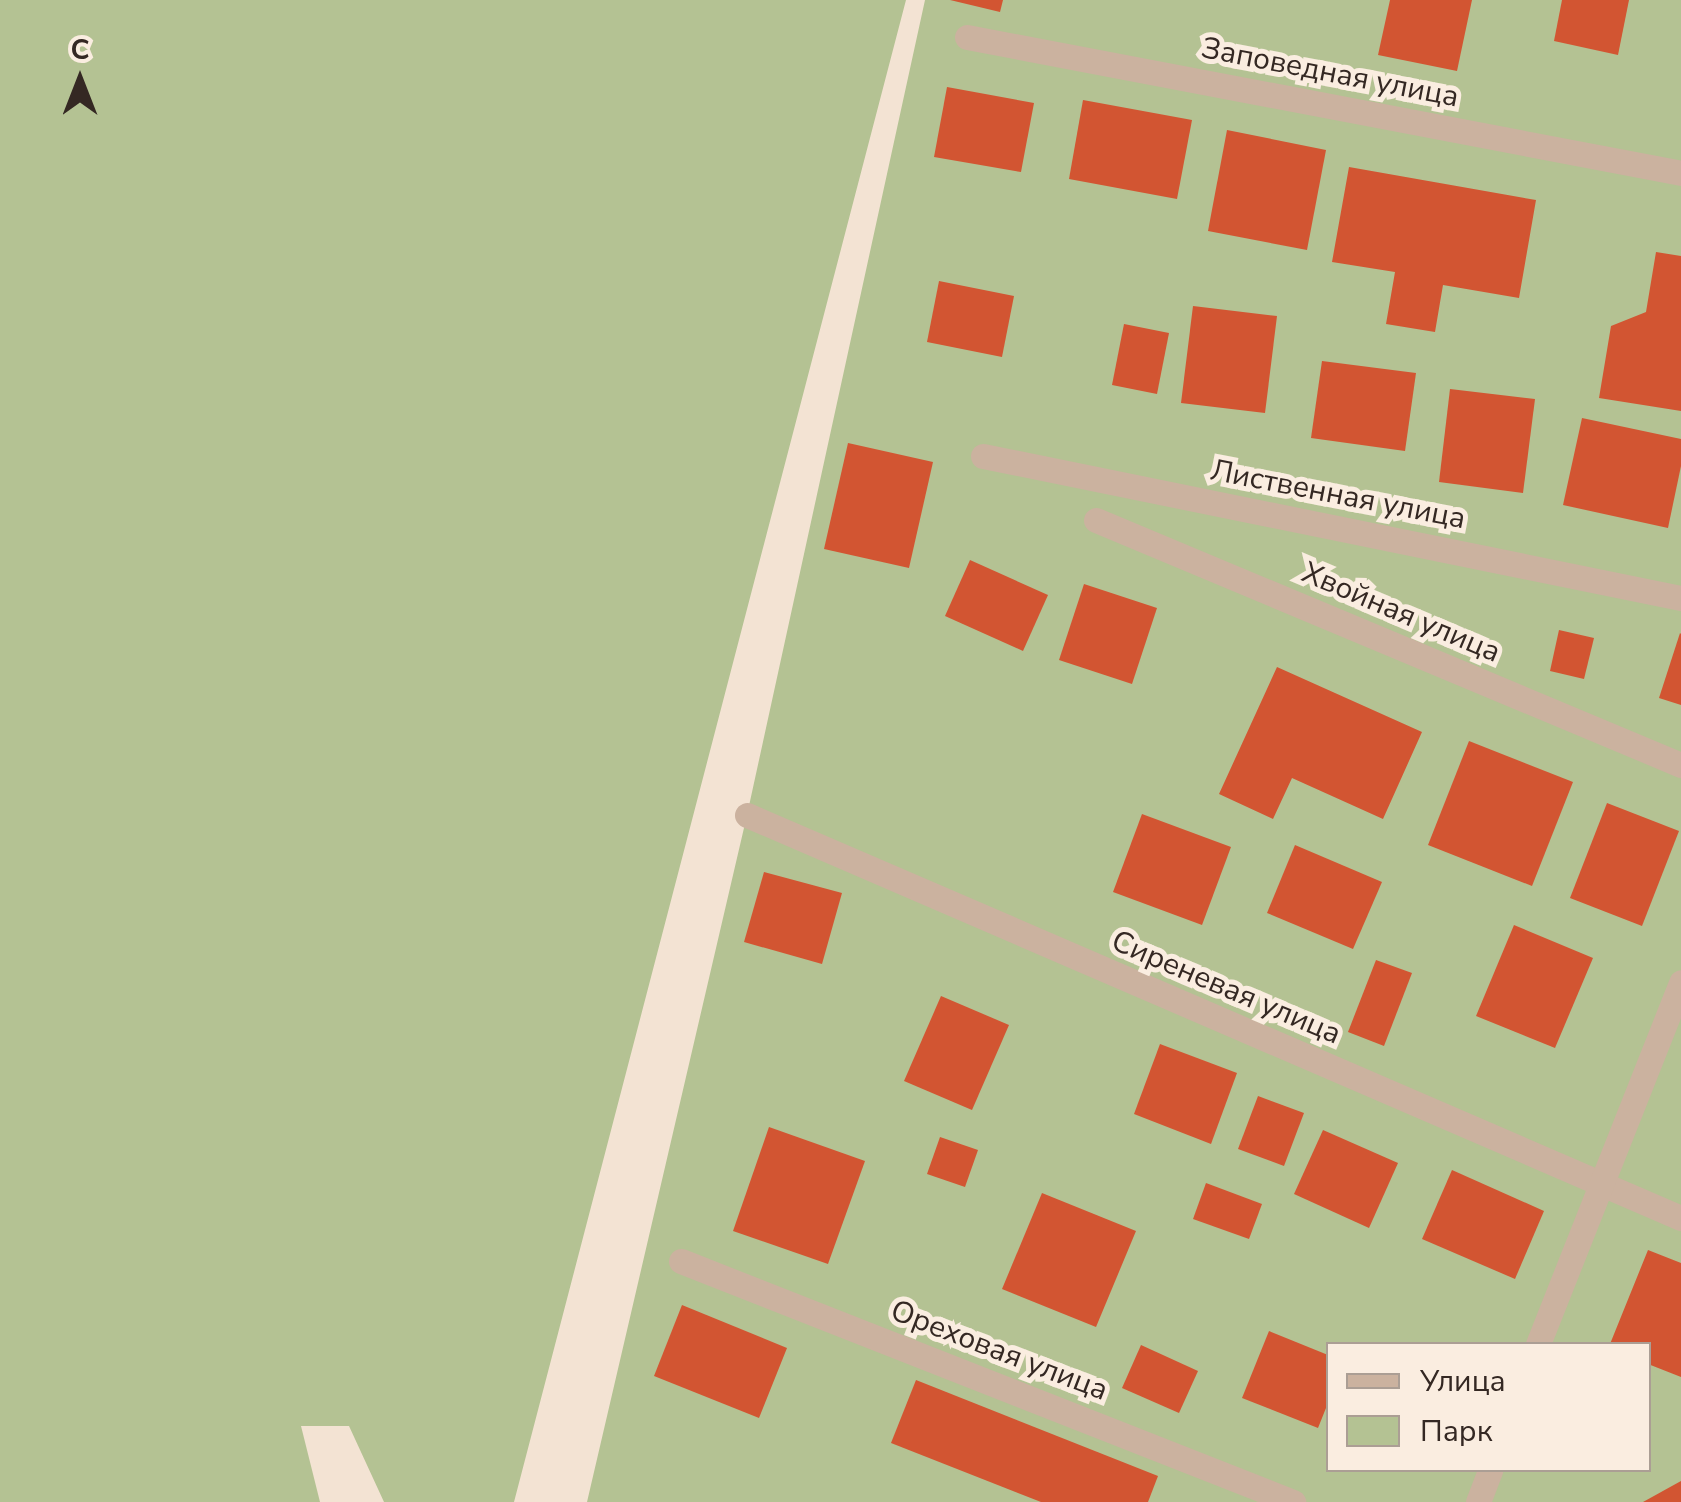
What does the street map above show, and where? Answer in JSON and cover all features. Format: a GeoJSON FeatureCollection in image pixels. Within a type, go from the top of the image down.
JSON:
{"type":"FeatureCollection","features":[{"type":"Feature","properties":{"kind":"street","name":"Заповедная улица"},"geometry":{"type":"LineString","coordinates":[[967,36],[1681,173]]}},
{"type":"Feature","properties":{"kind":"street","name":"Лиственная улица"},"geometry":{"type":"LineString","coordinates":[[983,456],[1681,598]]}},
{"type":"Feature","properties":{"kind":"street","name":"Хвойная улица"},"geometry":{"type":"LineString","coordinates":[[1096,520],[1681,765]]}},
{"type":"Feature","properties":{"kind":"street","name":"Сиреневая улица"},"geometry":{"type":"LineString","coordinates":[[746,815],[1681,1218]]}},
{"type":"Feature","properties":{"kind":"street"},"geometry":{"type":"LineString","coordinates":[[1539,1342],[1681,982]]}},
{"type":"Feature","properties":{"kind":"street","name":"Ореховая улица"},"geometry":{"type":"LineString","coordinates":[[681,1261],[1292,1502]]}},
{"type":"Feature","properties":{"kind":"street"},"geometry":{"type":"LineString","coordinates":[[1478,1502],[1489,1472]]}},
{"type":"Feature","properties":{"kind":"green space"},"geometry":{"type":"Polygon","coordinates":[[[0,0],[906,0],[514,1502],[384,1502],[349,1426],[301,1426],[320,1502],[0,1502],[0,0]]]}},
{"type":"Feature","properties":{"kind":"green space"},"geometry":{"type":"Polygon","coordinates":[[[925,0],[1681,0],[1681,1502],[587,1502],[747,815],[925,0]]]}},
{"type":"Feature","properties":{"kind":"building"},"geometry":{"type":"Polygon","coordinates":[[[950,0],[1003,0],[1000,12],[950,0]]]}},
{"type":"Feature","properties":{"kind":"building"},"geometry":{"type":"Polygon","coordinates":[[[1390,0],[1472,0],[1457,71],[1378,55],[1390,0]]]}},
{"type":"Feature","properties":{"kind":"building"},"geometry":{"type":"Polygon","coordinates":[[[1562,0],[1629,0],[1618,55],[1554,41],[1562,0]]]}},
{"type":"Feature","properties":{"kind":"building"},"geometry":{"type":"Polygon","coordinates":[[[947,87],[1034,103],[1021,172],[934,157],[947,87]]]}},
{"type":"Feature","properties":{"kind":"building"},"geometry":{"type":"Polygon","coordinates":[[[1083,100],[1192,120],[1177,199],[1069,179],[1083,100]]]}},
{"type":"Feature","properties":{"kind":"building"},"geometry":{"type":"Polygon","coordinates":[[[1227,130],[1326,150],[1307,250],[1208,231],[1227,130]]]}},
{"type":"Feature","properties":{"kind":"building"},"geometry":{"type":"Polygon","coordinates":[[[1349,167],[1536,200],[1519,298],[1443,285],[1435,332],[1386,324],[1395,272],[1332,262],[1349,167]]]}},
{"type":"Feature","properties":{"kind":"building"},"geometry":{"type":"Polygon","coordinates":[[[1656,252],[1681,256],[1681,411],[1599,398],[1611,326],[1646,312],[1656,252]]]}},
{"type":"Feature","properties":{"kind":"building"},"geometry":{"type":"Polygon","coordinates":[[[939,281],[1014,296],[1002,357],[927,342],[939,281]]]}},
{"type":"Feature","properties":{"kind":"building"},"geometry":{"type":"Polygon","coordinates":[[[1193,306],[1277,316],[1265,413],[1181,403],[1193,306]]]}},
{"type":"Feature","properties":{"kind":"building"},"geometry":{"type":"Polygon","coordinates":[[[1124,324],[1169,333],[1157,394],[1112,385],[1124,324]]]}},
{"type":"Feature","properties":{"kind":"building"},"geometry":{"type":"Polygon","coordinates":[[[1322,361],[1416,373],[1405,451],[1311,438],[1322,361]]]}},
{"type":"Feature","properties":{"kind":"building"},"geometry":{"type":"Polygon","coordinates":[[[1450,389],[1535,399],[1523,493],[1439,482],[1450,389]]]}},
{"type":"Feature","properties":{"kind":"building"},"geometry":{"type":"Polygon","coordinates":[[[1582,418],[1681,439],[1681,466],[1668,528],[1563,505],[1582,418]]]}},
{"type":"Feature","properties":{"kind":"building"},"geometry":{"type":"Polygon","coordinates":[[[848,443],[933,462],[909,568],[824,549],[848,443]]]}},
{"type":"Feature","properties":{"kind":"building"},"geometry":{"type":"Polygon","coordinates":[[[970,560],[1048,595],[1023,651],[945,616],[970,560]]]}},
{"type":"Feature","properties":{"kind":"building"},"geometry":{"type":"Polygon","coordinates":[[[1084,584],[1157,608],[1132,684],[1059,660],[1084,584]]]}},
{"type":"Feature","properties":{"kind":"building"},"geometry":{"type":"Polygon","coordinates":[[[1559,630],[1594,638],[1584,679],[1550,671],[1559,630]]]}},
{"type":"Feature","properties":{"kind":"building"},"geometry":{"type":"Polygon","coordinates":[[[1681,634],[1681,705],[1659,698],[1681,634]]]}},
{"type":"Feature","properties":{"kind":"building"},"geometry":{"type":"Polygon","coordinates":[[[1277,667],[1422,732],[1383,819],[1292,778],[1273,819],[1219,794],[1277,667]]]}},
{"type":"Feature","properties":{"kind":"building"},"geometry":{"type":"Polygon","coordinates":[[[1469,741],[1573,782],[1532,886],[1428,845],[1469,741]]]}},
{"type":"Feature","properties":{"kind":"building"},"geometry":{"type":"Polygon","coordinates":[[[1607,803],[1679,831],[1642,926],[1570,898],[1607,803]]]}},
{"type":"Feature","properties":{"kind":"building"},"geometry":{"type":"Polygon","coordinates":[[[1142,814],[1231,847],[1202,925],[1113,892],[1142,814]]]}},
{"type":"Feature","properties":{"kind":"building"},"geometry":{"type":"Polygon","coordinates":[[[1295,845],[1382,882],[1353,949],[1267,913],[1295,845]]]}},
{"type":"Feature","properties":{"kind":"building"},"geometry":{"type":"Polygon","coordinates":[[[764,872],[842,893],[822,964],[744,942],[764,872]]]}},
{"type":"Feature","properties":{"kind":"building"},"geometry":{"type":"Polygon","coordinates":[[[1514,925],[1593,958],[1555,1048],[1476,1016],[1514,925]]]}},
{"type":"Feature","properties":{"kind":"building"},"geometry":{"type":"Polygon","coordinates":[[[1376,960],[1412,973],[1384,1046],[1348,1032],[1376,960]]]}},
{"type":"Feature","properties":{"kind":"building"},"geometry":{"type":"Polygon","coordinates":[[[941,996],[1009,1025],[972,1110],[904,1081],[941,996]]]}},
{"type":"Feature","properties":{"kind":"building"},"geometry":{"type":"Polygon","coordinates":[[[1160,1044],[1237,1073],[1211,1144],[1134,1114],[1160,1044]]]}},
{"type":"Feature","properties":{"kind":"building"},"geometry":{"type":"Polygon","coordinates":[[[1258,1096],[1304,1113],[1284,1166],[1238,1149],[1258,1096]]]}},
{"type":"Feature","properties":{"kind":"building"},"geometry":{"type":"Polygon","coordinates":[[[769,1127],[865,1161],[828,1264],[733,1231],[769,1127]]]}},
{"type":"Feature","properties":{"kind":"building"},"geometry":{"type":"Polygon","coordinates":[[[1323,1130],[1398,1163],[1369,1228],[1294,1194],[1323,1130]]]}},
{"type":"Feature","properties":{"kind":"building"},"geometry":{"type":"Polygon","coordinates":[[[940,1137],[978,1150],[965,1187],[927,1174],[940,1137]]]}},
{"type":"Feature","properties":{"kind":"building"},"geometry":{"type":"Polygon","coordinates":[[[1452,1170],[1544,1211],[1515,1279],[1422,1239],[1452,1170]]]}},
{"type":"Feature","properties":{"kind":"building"},"geometry":{"type":"Polygon","coordinates":[[[1206,1183],[1262,1204],[1249,1239],[1193,1219],[1206,1183]]]}},
{"type":"Feature","properties":{"kind":"building"},"geometry":{"type":"Polygon","coordinates":[[[1042,1193],[1136,1231],[1096,1327],[1002,1289],[1042,1193]]]}},
{"type":"Feature","properties":{"kind":"building"},"geometry":{"type":"Polygon","coordinates":[[[1648,1250],[1681,1263],[1681,1377],[1651,1365],[1651,1342],[1611,1342],[1648,1250]]]}},
{"type":"Feature","properties":{"kind":"building"},"geometry":{"type":"Polygon","coordinates":[[[682,1305],[787,1348],[759,1418],[654,1376],[682,1305]]]}},
{"type":"Feature","properties":{"kind":"building"},"geometry":{"type":"Polygon","coordinates":[[[1269,1331],[1326,1354],[1326,1408],[1318,1428],[1242,1398],[1269,1331]]]}},
{"type":"Feature","properties":{"kind":"building"},"geometry":{"type":"Polygon","coordinates":[[[1141,1345],[1198,1371],[1179,1413],[1122,1388],[1141,1345]]]}},
{"type":"Feature","properties":{"kind":"building"},"geometry":{"type":"Polygon","coordinates":[[[916,1380],[1158,1476],[1148,1502],[1041,1502],[891,1443],[916,1380]]]}},
{"type":"Feature","properties":{"kind":"building"},"geometry":{"type":"Polygon","coordinates":[[[1681,1481],[1681,1502],[1643,1502],[1681,1481]]]}}]}
